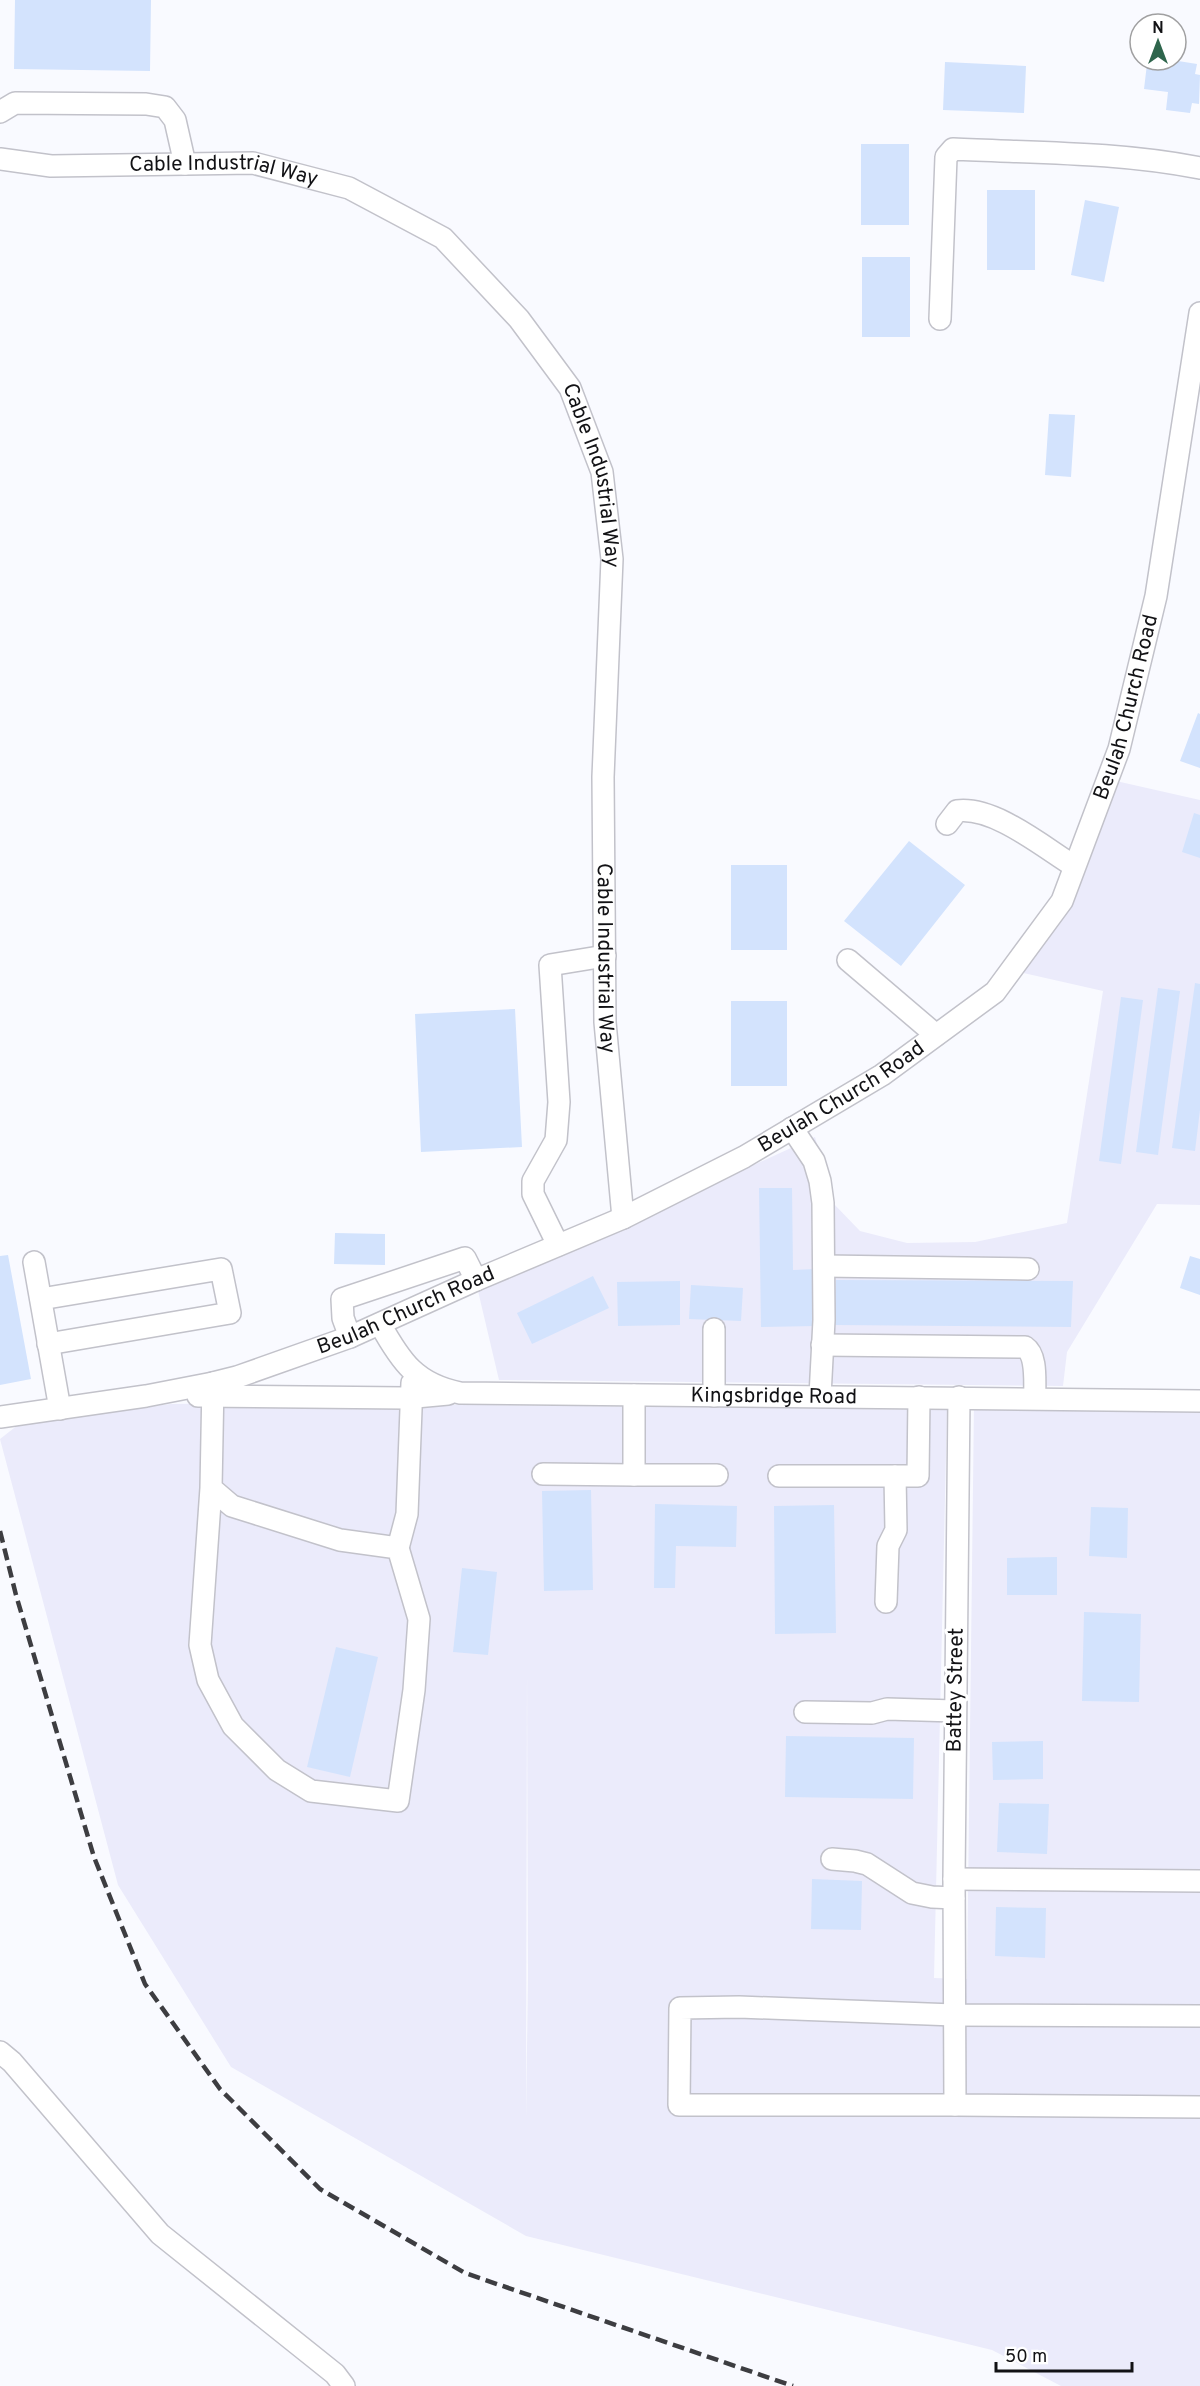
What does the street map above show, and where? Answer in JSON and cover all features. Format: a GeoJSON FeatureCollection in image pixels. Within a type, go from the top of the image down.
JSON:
{"type":"FeatureCollection","features":[{"type":"Feature","properties":{"kind":"street"},"geometry":{"type":"LineString","coordinates":[[0,112],[15,103],[146,104],[165,107],[175,120],[184,164]]}},
{"type":"Feature","properties":{"kind":"street"},"geometry":{"type":"LineString","coordinates":[[940,319],[946,157],[954,149],[1094,155],[1169,162],[1200,168]]}},
{"type":"Feature","properties":{"kind":"street","name":"Cable Industrial Way"},"geometry":{"type":"LineString","coordinates":[[0,159],[51,166],[253,163],[349,188],[443,238],[519,319],[570,388],[602,472],[612,559],[603,777],[605,1022],[623,1218]]}},
{"type":"Feature","properties":{"kind":"street","name":"Beulah Church Road"},"geometry":{"type":"LineString","coordinates":[[0,1417],[146,1396],[212,1390],[237,1377],[350,1337],[476,1280],[623,1218],[744,1158],[882,1075],[996,992],[1062,901],[1119,749],[1155,602],[1200,313]]}},
{"type":"Feature","properties":{"kind":"street"},"geometry":{"type":"LineString","coordinates":[[947,824],[957,811],[968,810],[988,814],[1074,866]]}},
{"type":"Feature","properties":{"kind":"street"},"geometry":{"type":"LineString","coordinates":[[558,1245],[533,1194],[533,1181],[556,1140],[558,1111],[550,965],[605,956]]}},
{"type":"Feature","properties":{"kind":"street"},"geometry":{"type":"LineString","coordinates":[[848,960],[936,1035]]}},
{"type":"Feature","properties":{"kind":"street"},"geometry":{"type":"LineString","coordinates":[[792,1128],[814,1161],[823,1203],[824,1266],[820,1396]]}},
{"type":"Feature","properties":{"kind":"street"},"geometry":{"type":"LineString","coordinates":[[350,1337],[343,1318],[342,1299],[465,1258],[476,1280]]}},
{"type":"Feature","properties":{"kind":"street"},"geometry":{"type":"LineString","coordinates":[[34,1262],[60,1409]]}},
{"type":"Feature","properties":{"kind":"street"},"geometry":{"type":"LineString","coordinates":[[824,1266],[1028,1269]]}},
{"type":"Feature","properties":{"kind":"street"},"geometry":{"type":"LineString","coordinates":[[41,1299],[221,1269],[230,1312],[48,1344]]}},
{"type":"Feature","properties":{"kind":"street","name":"Kingsbridge Road"},"geometry":{"type":"LineString","coordinates":[[380,1324],[397,1354],[411,1370],[425,1382],[439,1389],[460,1393],[1200,1401]]}},
{"type":"Feature","properties":{"kind":"street"},"geometry":{"type":"LineString","coordinates":[[714,1329],[714,1396]]}},
{"type":"Feature","properties":{"kind":"street"},"geometry":{"type":"LineString","coordinates":[[822,1345],[1025,1347],[1033,1357],[1035,1398]]}},
{"type":"Feature","properties":{"kind":"street"},"geometry":{"type":"LineString","coordinates":[[411,1370],[412,1397],[407,1514],[398,1548],[419,1619],[414,1690],[398,1801],[310,1791],[277,1770],[233,1726],[208,1680],[200,1645],[211,1488],[212,1390],[412,1397],[460,1393]]}},
{"type":"Feature","properties":{"kind":"street"},"geometry":{"type":"LineString","coordinates":[[634,1395],[634,1474]]}},
{"type":"Feature","properties":{"kind":"street"},"geometry":{"type":"LineString","coordinates":[[779,1476],[918,1476],[919,1397]]}},
{"type":"Feature","properties":{"kind":"street","name":"Battey Street"},"geometry":{"type":"LineString","coordinates":[[955,2104],[954,1888],[958,1397]]}},
{"type":"Feature","properties":{"kind":"street"},"geometry":{"type":"LineString","coordinates":[[543,1474],[717,1474]]}},
{"type":"Feature","properties":{"kind":"street"},"geometry":{"type":"LineString","coordinates":[[886,1602],[888,1546],[896,1530],[895,1476]]}},
{"type":"Feature","properties":{"kind":"street"},"geometry":{"type":"LineString","coordinates":[[211,1488],[232,1506],[340,1540],[398,1548]]}},
{"type":"Feature","properties":{"kind":"street"},"geometry":{"type":"LineString","coordinates":[[805,1712],[872,1713],[887,1708],[955,1711]]}},
{"type":"Feature","properties":{"kind":"street"},"geometry":{"type":"LineString","coordinates":[[832,1859],[867,1864],[912,1893],[932,1897],[954,1888],[1200,1881]]}},
{"type":"Feature","properties":{"kind":"street"},"geometry":{"type":"LineString","coordinates":[[1200,2016],[954,2015],[740,2007],[680,2008],[679,2105],[955,2104],[1200,2107]]}},
{"type":"Feature","properties":{"kind":"street"},"geometry":{"type":"LineString","coordinates":[[0,2052],[12,2062],[160,2234],[335,2374],[344,2386]]}},
{"type":"Feature","properties":{"kind":"shaded area"},"geometry":{"type":"Polygon","coordinates":[[[1116,781],[1200,800],[1200,1205],[1157,1204],[1067,1352],[1063,1386],[499,1380],[478,1291],[815,1137],[833,1203],[860,1231],[907,1243],[975,1242],[1067,1223],[1103,991],[1019,972],[1116,781]]]}},
{"type":"Feature","properties":{"kind":"shaded area"},"geometry":{"type":"Polygon","coordinates":[[[303,1403],[947,1410],[934,1978],[967,1979],[974,1404],[1200,1410],[1200,2386],[1061,2386],[992,2350],[526,2236],[231,2067],[118,1885],[0,1439],[23,1421],[171,1404],[303,1403]],[[527,1665],[526,2119],[528,1978],[527,1665]]]}},
{"type":"Feature","properties":{"kind":"building"},"geometry":{"type":"Polygon","coordinates":[[[15,0],[151,0],[150,71],[14,69],[15,0]]]}},
{"type":"Feature","properties":{"kind":"building"},"geometry":{"type":"Polygon","coordinates":[[[945,62],[1026,66],[1024,113],[943,110],[945,62]]]}},
{"type":"Feature","properties":{"kind":"building"},"geometry":{"type":"Polygon","coordinates":[[[1188,63],[1197,64],[1195,74],[1200,75],[1199,104],[1192,103],[1190,113],[1166,110],[1168,92],[1144,89],[1146,72],[1188,72],[1188,63]]]}},
{"type":"Feature","properties":{"kind":"building"},"geometry":{"type":"Polygon","coordinates":[[[861,144],[909,144],[909,225],[861,225],[861,144]]]}},
{"type":"Feature","properties":{"kind":"building"},"geometry":{"type":"Polygon","coordinates":[[[987,190],[1035,190],[1035,270],[987,270],[987,190]]]}},
{"type":"Feature","properties":{"kind":"building"},"geometry":{"type":"Polygon","coordinates":[[[1085,200],[1119,207],[1104,282],[1071,275],[1085,200]]]}},
{"type":"Feature","properties":{"kind":"building"},"geometry":{"type":"Polygon","coordinates":[[[862,257],[910,257],[910,337],[862,337],[862,257]]]}},
{"type":"Feature","properties":{"kind":"building"},"geometry":{"type":"Polygon","coordinates":[[[1049,414],[1075,415],[1071,477],[1045,475],[1049,414]]]}},
{"type":"Feature","properties":{"kind":"building"},"geometry":{"type":"Polygon","coordinates":[[[1198,713],[1200,714],[1200,768],[1180,761],[1198,713]]]}},
{"type":"Feature","properties":{"kind":"building"},"geometry":{"type":"Polygon","coordinates":[[[1194,813],[1200,815],[1200,858],[1182,852],[1194,813]]]}},
{"type":"Feature","properties":{"kind":"building"},"geometry":{"type":"Polygon","coordinates":[[[909,841],[965,885],[901,966],[844,921],[909,841]]]}},
{"type":"Feature","properties":{"kind":"building"},"geometry":{"type":"Polygon","coordinates":[[[731,865],[787,865],[787,950],[731,950],[731,865]]]}},
{"type":"Feature","properties":{"kind":"building"},"geometry":{"type":"Polygon","coordinates":[[[1195,983],[1200,984],[1200,1110],[1195,1151],[1172,1148],[1195,983]]]}},
{"type":"Feature","properties":{"kind":"building"},"geometry":{"type":"Polygon","coordinates":[[[1158,988],[1180,991],[1158,1155],[1136,1152],[1158,988]]]}},
{"type":"Feature","properties":{"kind":"building"},"geometry":{"type":"Polygon","coordinates":[[[1121,997],[1143,1000],[1121,1164],[1099,1161],[1121,997]]]}},
{"type":"Feature","properties":{"kind":"building"},"geometry":{"type":"Polygon","coordinates":[[[731,1001],[787,1001],[787,1086],[731,1086],[731,1001]]]}},
{"type":"Feature","properties":{"kind":"building"},"geometry":{"type":"Polygon","coordinates":[[[515,1009],[522,1147],[421,1152],[415,1014],[515,1009]]]}},
{"type":"Feature","properties":{"kind":"building"},"geometry":{"type":"Polygon","coordinates":[[[759,1188],[792,1188],[793,1270],[816,1269],[816,1326],[761,1327],[759,1188]]]}},
{"type":"Feature","properties":{"kind":"building"},"geometry":{"type":"Polygon","coordinates":[[[335,1233],[385,1234],[385,1265],[334,1264],[335,1233]]]}},
{"type":"Feature","properties":{"kind":"building"},"geometry":{"type":"Polygon","coordinates":[[[8,1255],[31,1379],[0,1385],[0,1256],[8,1255]]]}},
{"type":"Feature","properties":{"kind":"building"},"geometry":{"type":"Polygon","coordinates":[[[1190,1256],[1200,1259],[1200,1295],[1180,1288],[1190,1256]]]}},
{"type":"Feature","properties":{"kind":"building"},"geometry":{"type":"Polygon","coordinates":[[[593,1276],[609,1308],[532,1344],[517,1313],[593,1276]]]}},
{"type":"Feature","properties":{"kind":"building"},"geometry":{"type":"Polygon","coordinates":[[[836,1280],[1073,1281],[1071,1327],[834,1325],[836,1280]]]}},
{"type":"Feature","properties":{"kind":"building"},"geometry":{"type":"Polygon","coordinates":[[[680,1281],[680,1325],[618,1326],[617,1282],[680,1281]]]}},
{"type":"Feature","properties":{"kind":"building"},"geometry":{"type":"Polygon","coordinates":[[[691,1285],[743,1288],[741,1321],[689,1319],[691,1285]]]}},
{"type":"Feature","properties":{"kind":"building"},"geometry":{"type":"Polygon","coordinates":[[[591,1490],[593,1590],[544,1591],[542,1491],[591,1490]]]}},
{"type":"Feature","properties":{"kind":"building"},"geometry":{"type":"Polygon","coordinates":[[[655,1504],[737,1506],[736,1547],[676,1546],[675,1588],[654,1588],[655,1504]]]}},
{"type":"Feature","properties":{"kind":"building"},"geometry":{"type":"Polygon","coordinates":[[[834,1505],[836,1633],[775,1634],[774,1506],[834,1505]]]}},
{"type":"Feature","properties":{"kind":"building"},"geometry":{"type":"Polygon","coordinates":[[[1091,1507],[1128,1508],[1127,1558],[1089,1556],[1091,1507]]]}},
{"type":"Feature","properties":{"kind":"building"},"geometry":{"type":"Polygon","coordinates":[[[1057,1557],[1057,1595],[1007,1595],[1007,1558],[1057,1557]]]}},
{"type":"Feature","properties":{"kind":"building"},"geometry":{"type":"Polygon","coordinates":[[[462,1568],[497,1572],[488,1655],[453,1652],[462,1568]]]}},
{"type":"Feature","properties":{"kind":"building"},"geometry":{"type":"Polygon","coordinates":[[[1084,1612],[1141,1614],[1139,1702],[1082,1701],[1084,1612]]]}},
{"type":"Feature","properties":{"kind":"building"},"geometry":{"type":"Polygon","coordinates":[[[336,1647],[378,1657],[350,1777],[307,1767],[336,1647]]]}},
{"type":"Feature","properties":{"kind":"building"},"geometry":{"type":"Polygon","coordinates":[[[786,1736],[914,1738],[913,1799],[785,1797],[786,1736]]]}},
{"type":"Feature","properties":{"kind":"building"},"geometry":{"type":"Polygon","coordinates":[[[1043,1741],[1043,1779],[993,1780],[992,1742],[1043,1741]]]}},
{"type":"Feature","properties":{"kind":"building"},"geometry":{"type":"Polygon","coordinates":[[[999,1803],[1049,1804],[1047,1854],[997,1852],[999,1803]]]}},
{"type":"Feature","properties":{"kind":"building"},"geometry":{"type":"Polygon","coordinates":[[[812,1879],[862,1881],[861,1930],[811,1929],[812,1879]]]}},
{"type":"Feature","properties":{"kind":"building"},"geometry":{"type":"Polygon","coordinates":[[[996,1907],[1046,1908],[1045,1958],[995,1956],[996,1907]]]}},
{"type":"Feature","properties":{"kind":"railway"},"geometry":{"type":"LineString","coordinates":[[0,1531],[16,1595],[94,1857],[145,1984],[220,2089],[320,2189],[465,2273],[793,2386]]}}]}
